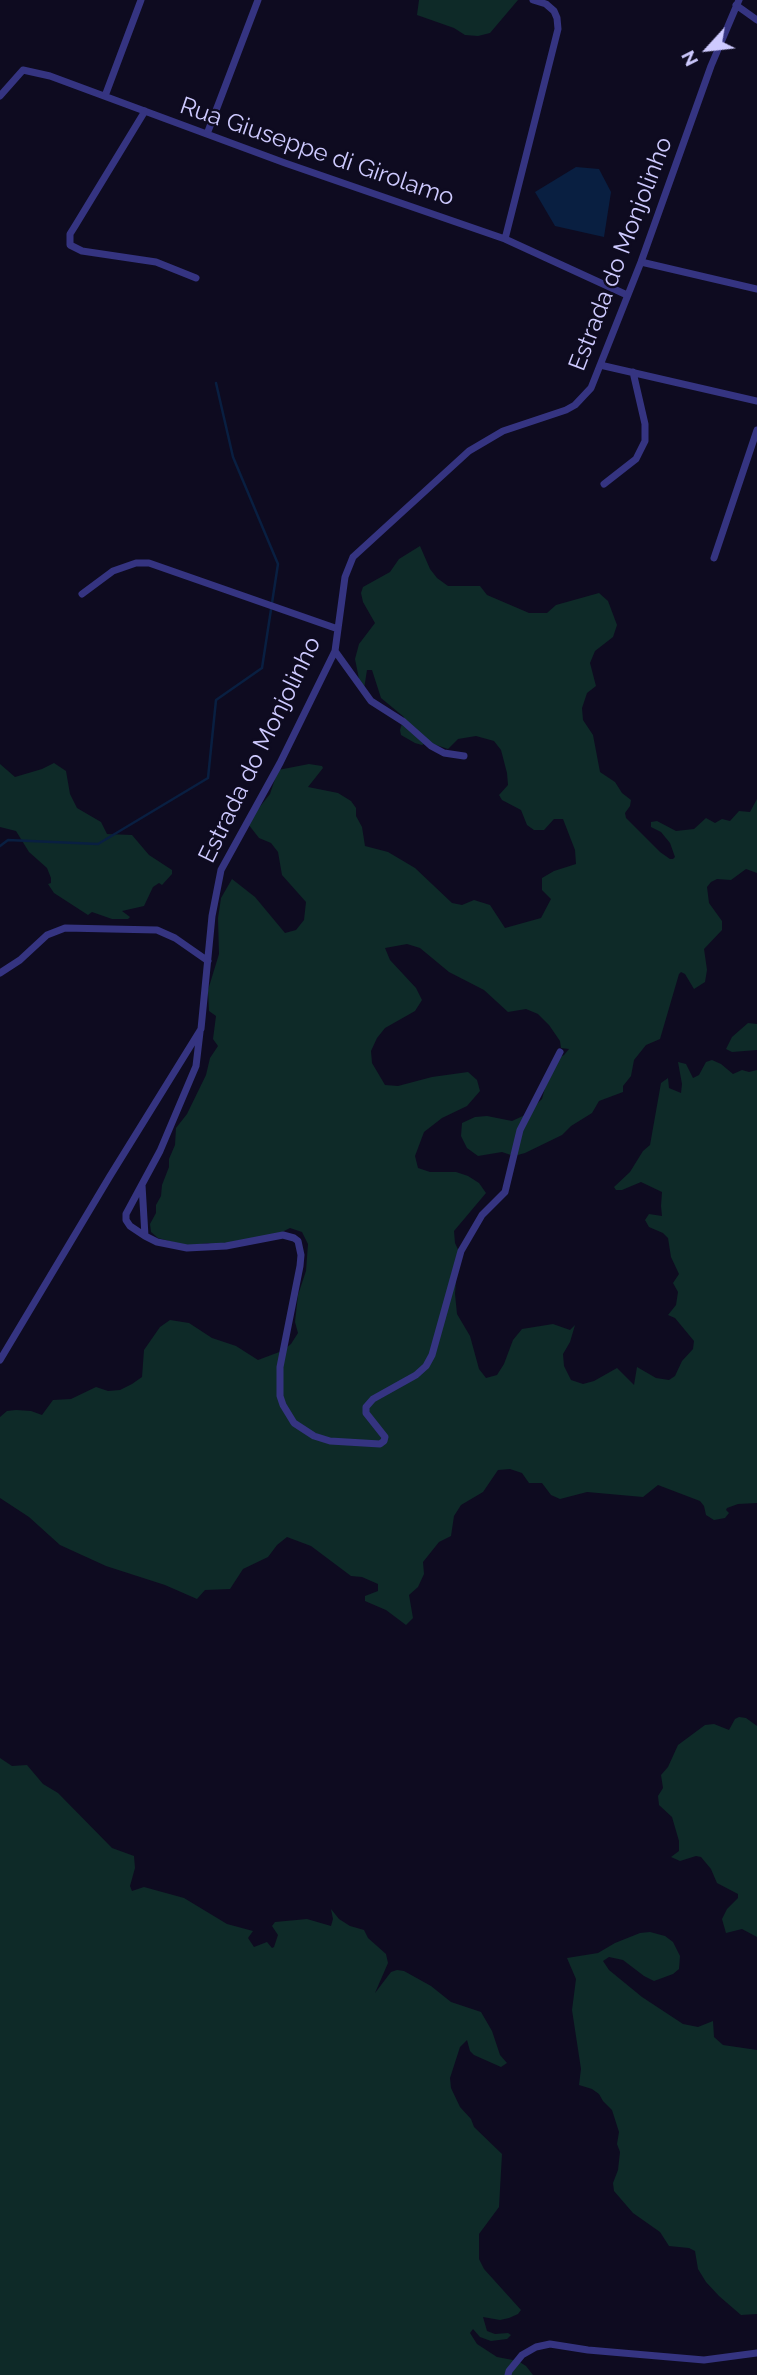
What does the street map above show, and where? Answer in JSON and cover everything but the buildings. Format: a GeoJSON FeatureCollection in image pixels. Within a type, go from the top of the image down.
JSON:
{"type":"FeatureCollection","features":[{"type":"Feature","properties":{"kind":"street"},"geometry":{"type":"LineString","coordinates":[[105,96],[141,0]]}},
{"type":"Feature","properties":{"kind":"street"},"geometry":{"type":"LineString","coordinates":[[207,134],[258,0]]}},
{"type":"Feature","properties":{"kind":"street"},"geometry":{"type":"LineString","coordinates":[[505,239],[558,29],[554,10],[533,0]]}},
{"type":"Feature","properties":{"kind":"street"},"geometry":{"type":"LineString","coordinates":[[738,2],[757,20]]}},
{"type":"Feature","properties":{"kind":"street","name":"Estrada do Monjolinho"},"geometry":{"type":"LineString","coordinates":[[0,1360],[201,1029],[215,895],[221,870],[280,763],[335,651],[345,577],[353,557],[469,451],[503,431],[575,405],[591,388],[641,262],[711,66],[738,2]]}},
{"type":"Feature","properties":{"kind":"street","name":"Rua Giuseppe di Girolamo"},"geometry":{"type":"LineString","coordinates":[[0,96],[20,72],[27,69],[505,239],[627,295]]}},
{"type":"Feature","properties":{"kind":"street"},"geometry":{"type":"LineString","coordinates":[[145,111],[70,234],[70,245],[82,251],[156,262],[196,278]]}},
{"type":"Feature","properties":{"kind":"street"},"geometry":{"type":"LineString","coordinates":[[641,262],[757,289]]}},
{"type":"Feature","properties":{"kind":"street"},"geometry":{"type":"LineString","coordinates":[[600,365],[757,401]]}},
{"type":"Feature","properties":{"kind":"street"},"geometry":{"type":"LineString","coordinates":[[604,484],[636,458],[645,441],[645,424],[633,372]]}},
{"type":"Feature","properties":{"kind":"street"},"geometry":{"type":"LineString","coordinates":[[714,558],[757,430]]}},
{"type":"Feature","properties":{"kind":"street"},"geometry":{"type":"LineString","coordinates":[[82,594],[113,571],[136,563],[149,563],[338,629]]}},
{"type":"Feature","properties":{"kind":"street"},"geometry":{"type":"LineString","coordinates":[[335,651],[371,701],[404,722],[431,746],[444,752],[464,755]]}},
{"type":"Feature","properties":{"kind":"street"},"geometry":{"type":"LineString","coordinates":[[0,973],[20,960],[47,935],[65,928],[157,930],[175,938],[208,961]]}},
{"type":"Feature","properties":{"kind":"street"},"geometry":{"type":"LineString","coordinates":[[201,1029],[196,1066],[160,1151],[128,1209],[126,1220],[145,1236],[167,1245],[187,1248],[226,1246],[283,1235],[294,1238],[300,1247],[301,1255],[280,1367],[280,1396],[294,1423],[314,1436],[340,1442],[380,1444],[384,1441],[384,1437],[366,1413],[366,1407],[373,1399],[416,1375],[426,1366],[432,1355],[461,1251],[481,1215],[505,1192],[520,1130],[560,1052]]}},
{"type":"Feature","properties":{"kind":"street"},"geometry":{"type":"LineString","coordinates":[[142,1185],[145,1236]]}},
{"type":"Feature","properties":{"kind":"street"},"geometry":{"type":"LineString","coordinates":[[508,2375],[522,2355],[536,2347],[550,2344],[704,2360],[757,2353]]}},
{"type":"Feature","properties":{"kind":"green space"},"geometry":{"type":"Polygon","coordinates":[[[419,0],[518,0],[490,33],[478,36],[465,35],[454,28],[417,15],[419,0]]]}},
{"type":"Feature","properties":{"kind":"green space"},"geometry":{"type":"Polygon","coordinates":[[[420,546],[430,569],[448,586],[480,586],[487,595],[529,613],[547,613],[556,605],[599,593],[608,601],[617,625],[613,637],[595,651],[590,663],[596,686],[587,693],[582,708],[583,720],[593,735],[600,772],[615,782],[631,800],[625,813],[626,818],[660,852],[670,859],[675,857],[670,843],[661,832],[651,827],[651,822],[657,821],[676,831],[694,829],[706,818],[715,823],[722,819],[730,821],[739,811],[750,812],[757,799],[757,873],[746,869],[731,880],[717,879],[707,887],[709,903],[722,921],[722,930],[704,949],[707,970],[705,982],[694,989],[685,974],[679,974],[660,1039],[646,1045],[634,1060],[631,1076],[623,1086],[623,1092],[599,1101],[592,1113],[562,1135],[514,1156],[502,1152],[478,1156],[467,1148],[461,1136],[462,1123],[475,1117],[487,1116],[512,1121],[525,1115],[542,1099],[552,1061],[569,1049],[561,1048],[560,1041],[538,1014],[526,1009],[508,1012],[484,990],[449,972],[420,948],[407,944],[385,948],[390,960],[416,988],[422,1000],[415,1011],[385,1028],[371,1051],[372,1063],[385,1085],[398,1086],[432,1077],[468,1072],[477,1080],[480,1091],[467,1106],[442,1118],[424,1132],[415,1156],[418,1168],[468,1176],[479,1183],[486,1193],[454,1231],[455,1243],[461,1256],[455,1294],[457,1314],[470,1336],[479,1369],[486,1378],[497,1375],[513,1340],[522,1329],[553,1324],[570,1330],[575,1325],[563,1354],[564,1366],[571,1380],[583,1384],[617,1368],[634,1385],[637,1367],[656,1378],[669,1380],[675,1376],[682,1361],[693,1349],[694,1341],[675,1318],[668,1315],[676,1305],[678,1292],[673,1283],[679,1274],[671,1257],[668,1238],[649,1227],[645,1220],[649,1214],[662,1216],[662,1192],[641,1182],[622,1190],[616,1190],[614,1187],[630,1172],[650,1145],[661,1083],[668,1078],[669,1088],[681,1093],[678,1062],[686,1064],[693,1078],[699,1075],[706,1062],[712,1060],[733,1074],[742,1070],[757,1070],[757,1503],[738,1504],[727,1508],[729,1513],[725,1518],[714,1520],[706,1515],[700,1501],[658,1485],[643,1497],[587,1492],[560,1499],[551,1495],[542,1483],[529,1483],[522,1473],[510,1469],[498,1470],[483,1492],[461,1505],[454,1516],[451,1536],[439,1542],[423,1562],[424,1574],[418,1587],[409,1595],[413,1618],[406,1625],[386,1610],[365,1601],[365,1596],[378,1591],[378,1584],[362,1577],[351,1576],[311,1546],[287,1537],[268,1557],[243,1569],[230,1589],[205,1590],[197,1599],[165,1585],[106,1566],[60,1545],[29,1517],[0,1498],[0,1417],[7,1411],[16,1410],[42,1415],[53,1400],[71,1399],[96,1387],[108,1391],[120,1390],[132,1384],[142,1377],[144,1350],[160,1327],[170,1320],[189,1323],[212,1338],[236,1346],[258,1360],[282,1351],[298,1333],[295,1322],[298,1295],[306,1271],[308,1244],[302,1232],[290,1228],[278,1234],[220,1247],[208,1243],[187,1246],[158,1238],[151,1232],[150,1224],[156,1213],[156,1205],[175,1145],[176,1128],[187,1114],[206,1075],[210,1058],[218,1046],[213,1039],[216,1016],[209,1011],[208,990],[219,954],[218,918],[221,898],[232,879],[255,897],[285,933],[296,930],[304,920],[306,902],[282,875],[278,852],[271,843],[259,838],[245,820],[270,794],[278,770],[309,764],[322,766],[308,787],[338,793],[351,801],[362,827],[365,846],[388,852],[415,868],[452,903],[462,905],[474,900],[490,905],[505,928],[541,918],[551,899],[542,890],[542,878],[576,864],[575,850],[563,819],[554,819],[544,830],[534,830],[527,825],[521,810],[502,800],[499,795],[508,785],[507,773],[501,750],[494,741],[476,736],[458,739],[448,749],[427,742],[422,745],[415,743],[401,735],[404,717],[381,698],[372,670],[367,670],[364,689],[360,684],[355,659],[359,644],[375,623],[363,602],[363,587],[390,572],[399,559],[420,546]]]}},
{"type":"Feature","properties":{"kind":"green space"},"geometry":{"type":"Polygon","coordinates":[[[54,763],[66,771],[70,794],[77,808],[101,822],[107,834],[132,835],[149,855],[172,870],[172,874],[162,885],[159,883],[153,887],[144,906],[122,911],[130,917],[128,919],[112,919],[92,912],[88,915],[54,893],[48,884],[51,883],[51,878],[47,868],[29,852],[16,831],[0,827],[0,764],[15,777],[54,763]]]}},
{"type":"Feature","properties":{"kind":"green space"},"geometry":{"type":"Polygon","coordinates":[[[748,1023],[757,1024],[757,1050],[732,1052],[726,1049],[732,1037],[748,1023]]]}},
{"type":"Feature","properties":{"kind":"green space"},"geometry":{"type":"Polygon","coordinates":[[[739,1717],[746,1718],[757,1726],[757,1937],[742,1929],[726,1933],[722,1919],[738,1898],[738,1894],[717,1883],[711,1869],[701,1857],[680,1861],[671,1857],[679,1851],[679,1841],[672,1817],[659,1805],[658,1796],[663,1788],[661,1775],[668,1767],[678,1745],[705,1725],[714,1724],[729,1730],[739,1717]]]}},
{"type":"Feature","properties":{"kind":"green space"},"geometry":{"type":"Polygon","coordinates":[[[0,1758],[12,1766],[27,1765],[43,1784],[58,1793],[112,1848],[134,1856],[135,1868],[130,1886],[132,1891],[144,1887],[184,1898],[227,1924],[253,1931],[248,1938],[254,1947],[267,1942],[274,1947],[278,1935],[272,1926],[275,1922],[307,1919],[331,1926],[331,1909],[339,1919],[350,1926],[364,1930],[368,1938],[386,1954],[388,1963],[375,1993],[391,1972],[404,1971],[431,1986],[451,2002],[481,2012],[492,2031],[500,2055],[507,2063],[501,2067],[474,2055],[467,2040],[460,2047],[450,2078],[451,2088],[474,2127],[502,2154],[499,2207],[479,2234],[479,2259],[484,2269],[521,2310],[518,2314],[500,2320],[483,2317],[487,2331],[495,2334],[508,2333],[511,2335],[507,2339],[491,2341],[480,2337],[473,2329],[470,2333],[477,2344],[497,2357],[518,2361],[533,2375],[0,2375],[0,1758]]]}},
{"type":"Feature","properties":{"kind":"green space"},"geometry":{"type":"Polygon","coordinates":[[[650,1932],[665,1936],[673,1942],[680,1956],[679,1969],[654,1981],[623,1960],[609,1957],[603,1961],[609,1970],[642,1997],[683,2024],[698,2027],[713,2021],[714,2037],[723,2045],[757,2050],[757,2314],[741,2315],[706,2282],[698,2269],[695,2251],[669,2246],[660,2232],[633,2213],[614,2191],[613,2183],[620,2152],[617,2144],[619,2132],[612,2110],[599,2094],[579,2085],[581,2069],[572,2010],[576,1979],[567,1958],[598,1953],[615,1943],[650,1932]]]}},
{"type":"Feature","properties":{"kind":"water"},"geometry":{"type":"Polygon","coordinates":[[[576,167],[599,169],[611,192],[604,237],[555,226],[535,192],[576,167]]]}},
{"type":"Feature","properties":{"kind":"waterway"},"geometry":{"type":"LineString","coordinates":[[0,846],[8,840],[98,844],[208,778],[216,700],[262,668],[278,564],[233,457],[216,383]]}}]}
